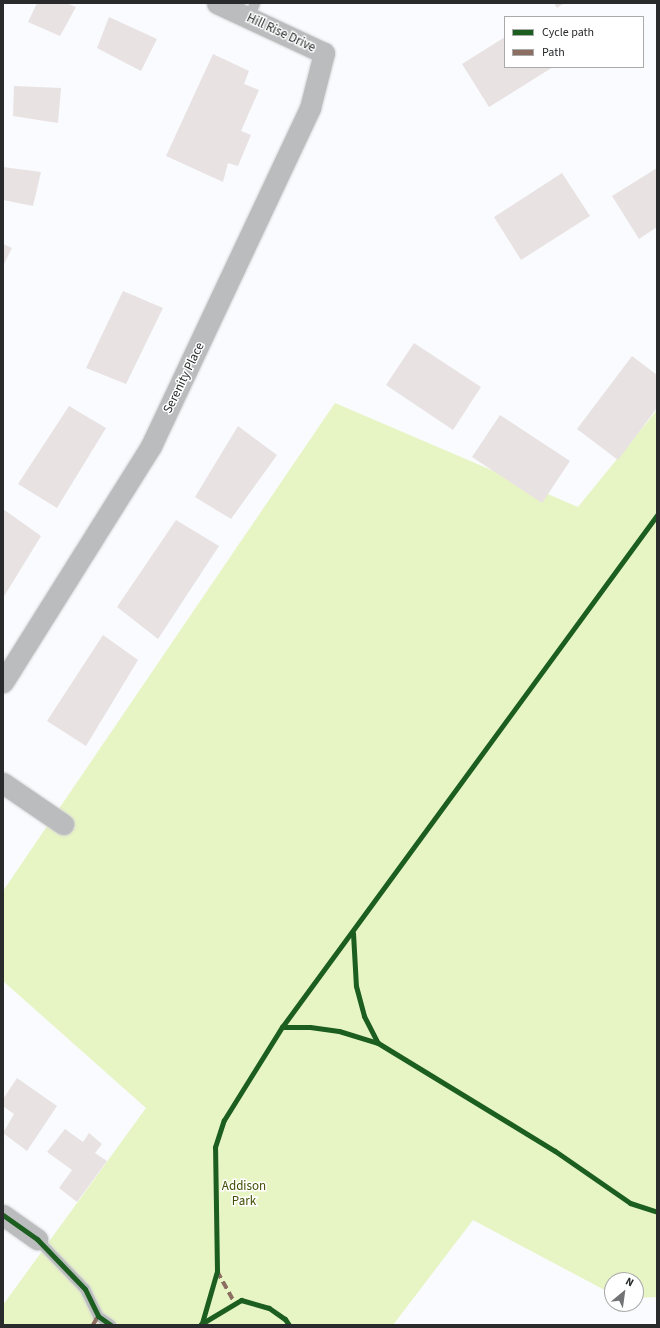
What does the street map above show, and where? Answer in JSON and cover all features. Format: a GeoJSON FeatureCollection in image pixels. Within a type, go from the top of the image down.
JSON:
{"type":"FeatureCollection","features":[{"type":"Feature","properties":{"kind":"street","name":"Hill Rise Drive"},"geometry":{"type":"LineString","coordinates":[[217,3],[252,10],[324,53]]}},
{"type":"Feature","properties":{"kind":"street","name":"Serenity Place"},"geometry":{"type":"LineString","coordinates":[[3,682],[151,446],[310,108],[324,53]]}},
{"type":"Feature","properties":{"kind":"street"},"geometry":{"type":"LineString","coordinates":[[3,783],[63,824]]}},
{"type":"Feature","properties":{"kind":"street"},"geometry":{"type":"LineString","coordinates":[[3,1215],[37,1239]]}},
{"type":"Feature","properties":{"kind":"lane"},"geometry":{"type":"LineString","coordinates":[[37,1239],[85,1289],[98,1316],[111,1325]]}},
{"type":"Feature","properties":{"kind":"green space","name":"Addison Park"},"geometry":{"type":"Polygon","coordinates":[[[335,403],[578,507],[657,410],[657,1297],[644,1298],[644,1272],[604,1272],[604,1290],[473,1220],[393,1325],[3,1325],[3,1305],[146,1108],[3,981],[3,891],[335,403]],[[357,991],[364,1016],[376,1039],[358,991],[357,991]]]}},
{"type":"Feature","properties":{"kind":"building"},"geometry":{"type":"Polygon","coordinates":[[[37,3],[66,3],[76,7],[60,36],[28,22],[37,3]]]}},
{"type":"Feature","properties":{"kind":"building"},"geometry":{"type":"Polygon","coordinates":[[[554,3],[564,3],[557,8],[554,3]]]}},
{"type":"Feature","properties":{"kind":"building"},"geometry":{"type":"Polygon","coordinates":[[[109,17],[157,39],[141,71],[97,48],[109,17]]]}},
{"type":"Feature","properties":{"kind":"building"},"geometry":{"type":"Polygon","coordinates":[[[504,38],[504,68],[551,68],[489,107],[462,64],[504,38]]]}},
{"type":"Feature","properties":{"kind":"building"},"geometry":{"type":"Polygon","coordinates":[[[213,54],[249,71],[244,84],[259,90],[241,131],[251,135],[238,166],[228,163],[223,182],[166,156],[213,54]]]}},
{"type":"Feature","properties":{"kind":"building"},"geometry":{"type":"Polygon","coordinates":[[[14,86],[61,88],[58,123],[13,116],[14,86]]]}},
{"type":"Feature","properties":{"kind":"building"},"geometry":{"type":"Polygon","coordinates":[[[3,167],[41,172],[33,206],[3,200],[3,167]]]}},
{"type":"Feature","properties":{"kind":"building"},"geometry":{"type":"Polygon","coordinates":[[[657,168],[657,227],[639,239],[612,196],[657,168]]]}},
{"type":"Feature","properties":{"kind":"building"},"geometry":{"type":"Polygon","coordinates":[[[562,173],[590,216],[521,260],[494,217],[562,173]]]}},
{"type":"Feature","properties":{"kind":"building"},"geometry":{"type":"Polygon","coordinates":[[[3,244],[12,248],[3,266],[3,244]]]}},
{"type":"Feature","properties":{"kind":"building"},"geometry":{"type":"Polygon","coordinates":[[[123,291],[163,308],[126,384],[86,368],[123,291]]]}},
{"type":"Feature","properties":{"kind":"building"},"geometry":{"type":"Polygon","coordinates":[[[414,343],[481,387],[453,430],[386,385],[414,343]]]}},
{"type":"Feature","properties":{"kind":"building"},"geometry":{"type":"Polygon","coordinates":[[[632,356],[657,375],[657,408],[618,460],[577,429],[632,356]]]}},
{"type":"Feature","properties":{"kind":"building"},"geometry":{"type":"Polygon","coordinates":[[[69,406],[106,428],[57,508],[18,484],[69,406]]]}},
{"type":"Feature","properties":{"kind":"building"},"geometry":{"type":"Polygon","coordinates":[[[500,415],[570,461],[542,503],[472,457],[500,415]]]}},
{"type":"Feature","properties":{"kind":"building"},"geometry":{"type":"Polygon","coordinates":[[[238,426],[277,455],[231,519],[195,497],[238,426]]]}},
{"type":"Feature","properties":{"kind":"building"},"geometry":{"type":"Polygon","coordinates":[[[3,509],[41,536],[3,598],[3,509]]]}},
{"type":"Feature","properties":{"kind":"building"},"geometry":{"type":"Polygon","coordinates":[[[176,520],[219,546],[158,639],[117,607],[176,520]]]}},
{"type":"Feature","properties":{"kind":"building"},"geometry":{"type":"Polygon","coordinates":[[[103,635],[138,660],[86,746],[47,721],[103,635]]]}},
{"type":"Feature","properties":{"kind":"building"},"geometry":{"type":"Polygon","coordinates":[[[17,1078],[57,1106],[27,1151],[3,1133],[14,1114],[3,1106],[3,1099],[17,1078]]]}},
{"type":"Feature","properties":{"kind":"building"},"geometry":{"type":"Polygon","coordinates":[[[65,1129],[83,1142],[89,1133],[102,1144],[95,1153],[107,1161],[77,1202],[59,1188],[72,1170],[47,1152],[65,1129]]]}},
{"type":"Feature","properties":{"kind":"marked path"},"geometry":{"type":"LineString","coordinates":[[217,1271],[235,1304]]}},
{"type":"Feature","properties":{"kind":"marked path"},"geometry":{"type":"LineString","coordinates":[[93,1325],[98,1316]]}},
{"type":"Feature","properties":{"kind":"cycle path"},"geometry":{"type":"LineString","coordinates":[[282,1027],[657,515]]}},
{"type":"Feature","properties":{"kind":"cycle path"},"geometry":{"type":"LineString","coordinates":[[353,933],[356,986],[364,1016],[378,1043]]}},
{"type":"Feature","properties":{"kind":"cycle path"},"geometry":{"type":"LineString","coordinates":[[202,1323],[217,1271],[215,1147],[224,1120],[282,1027],[310,1027],[339,1031],[378,1043],[555,1151],[630,1203],[657,1212]]}},
{"type":"Feature","properties":{"kind":"cycle path"},"geometry":{"type":"LineString","coordinates":[[3,1215],[37,1239],[85,1289],[98,1316],[111,1325]]}},
{"type":"Feature","properties":{"kind":"cycle path"},"geometry":{"type":"LineString","coordinates":[[201,1324],[241,1300],[269,1308],[285,1319],[289,1325]]}}]}
